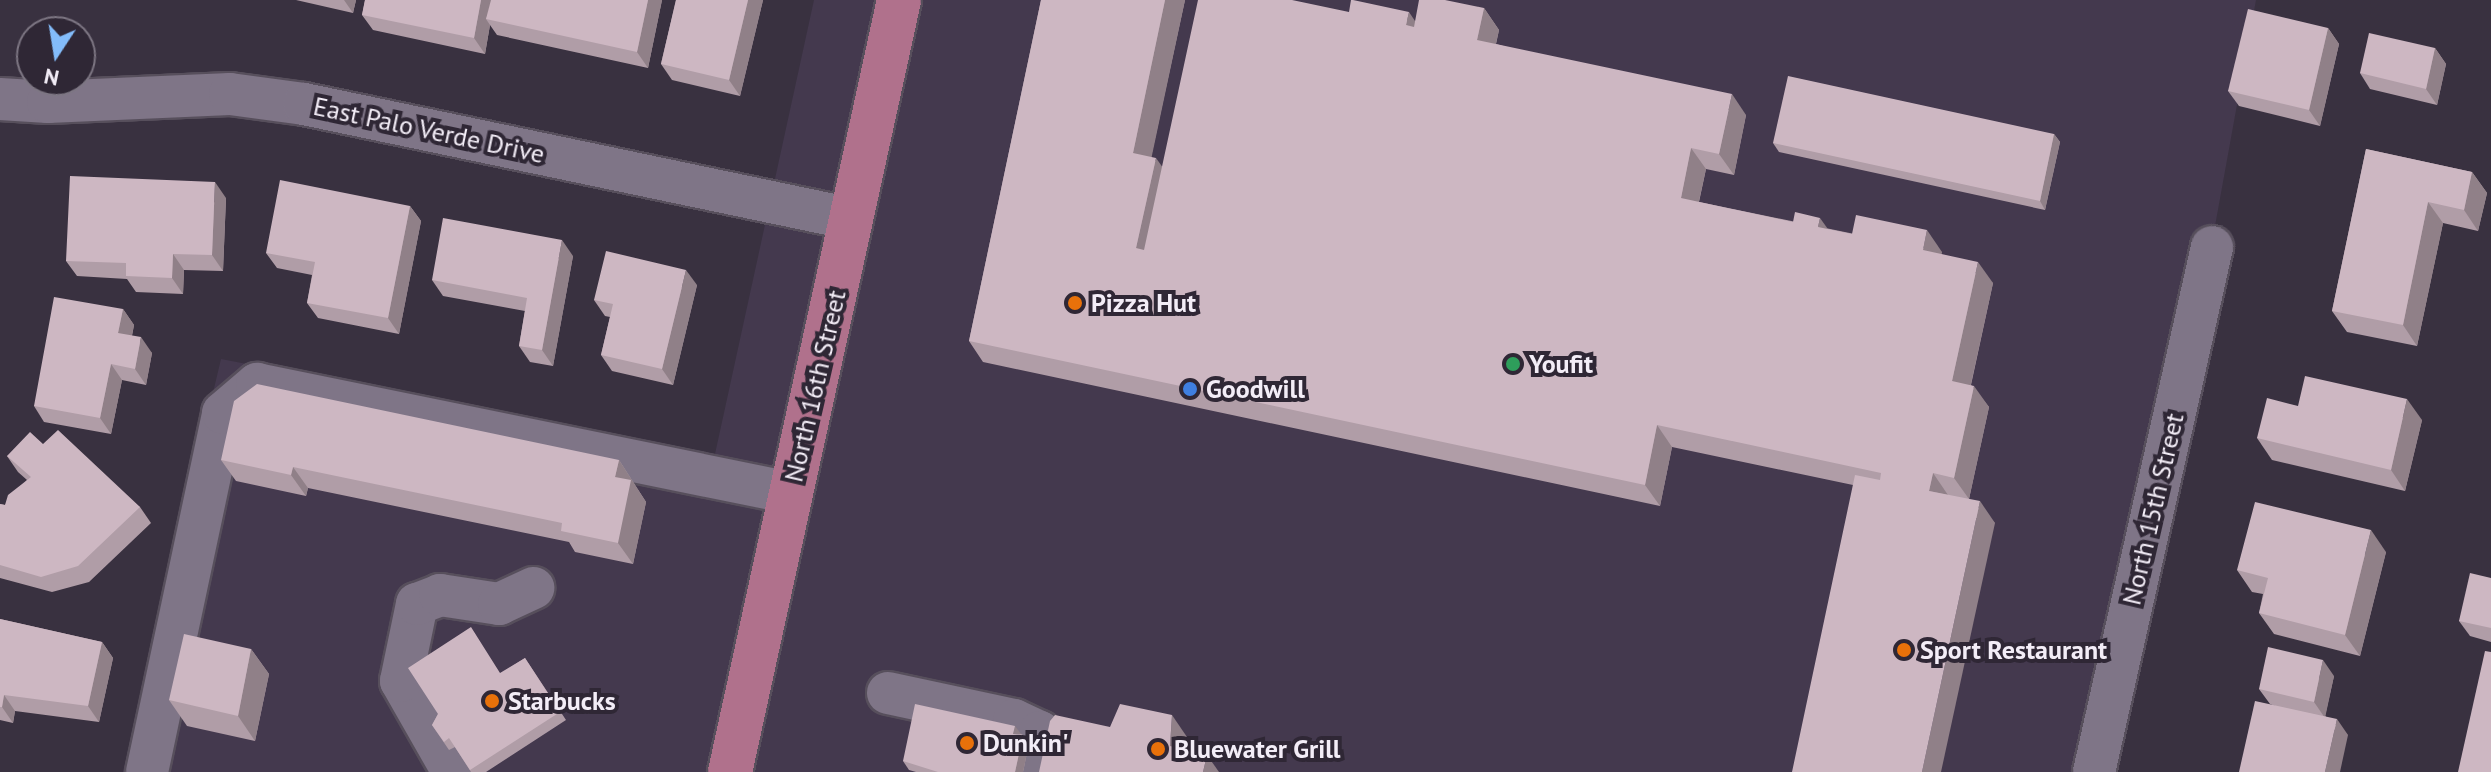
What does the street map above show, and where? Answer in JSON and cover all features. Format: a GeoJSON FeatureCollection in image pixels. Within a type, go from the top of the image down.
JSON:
{"type":"FeatureCollection","features":[{"type":"Feature","properties":{"kind":"main road","name":"North 16th Street"},"geometry":{"type":"LineString","coordinates":[[730,772],[899,0]]}},
{"type":"Feature","properties":{"kind":"street","name":"East Palo Verde Drive"},"geometry":{"type":"LineString","coordinates":[[0,99],[48,102],[230,94],[304,104],[852,219]]}},
{"type":"Feature","properties":{"kind":"street","name":"North 15th Street"},"geometry":{"type":"LineString","coordinates":[[2094,772],[2212,247]]}},
{"type":"Feature","properties":{"kind":"street"},"geometry":{"type":"LineString","coordinates":[[147,772],[223,413],[257,384],[791,493]]}},
{"type":"Feature","properties":{"kind":"street"},"geometry":{"type":"LineString","coordinates":[[453,772],[401,681],[417,604],[440,595],[499,604],[534,588]]}},
{"type":"Feature","properties":{"kind":"street"},"geometry":{"type":"LineString","coordinates":[[888,693],[1014,720],[1040,732],[1047,755],[1043,772]]}},
{"type":"Feature","properties":{"kind":"shaded area"},"geometry":{"type":"Polygon","coordinates":[[[814,0],[2256,0],[2116,772],[123,772],[221,359],[715,454],[814,0]]]}},
{"type":"Feature","properties":{"kind":"building"},"geometry":{"type":"Polygon","coordinates":[[[365,0],[481,0],[474,38],[362,15],[365,0]]]}},
{"type":"Feature","properties":{"kind":"building"},"geometry":{"type":"Polygon","coordinates":[[[491,0],[648,0],[637,52],[486,19],[491,0]]]}},
{"type":"Feature","properties":{"kind":"building"},"geometry":{"type":"Polygon","coordinates":[[[676,0],[748,0],[729,80],[661,64],[676,0]]]}},
{"type":"Feature","properties":{"kind":"building"},"geometry":{"type":"Polygon","coordinates":[[[1041,0],[1165,0],[1133,153],[1156,158],[1136,248],[1144,250],[1198,0],[1292,0],[1349,12],[1353,0],[1409,12],[1406,25],[1414,27],[1419,0],[1445,0],[1484,8],[1477,40],[1732,94],[1719,154],[1691,148],[1681,198],[1793,222],[1795,212],[1820,218],[1818,227],[1852,234],[1856,215],[1927,230],[1923,250],[1978,262],[1952,381],[1974,386],[1954,478],[1933,473],[1929,491],[1980,501],[1922,772],[1792,772],[1855,475],[1880,480],[1881,473],[1657,425],[1645,485],[969,341],[1041,0]]]}},
{"type":"Feature","properties":{"kind":"building"},"geometry":{"type":"Polygon","coordinates":[[[2248,9],[2328,28],[2309,110],[2228,91],[2248,9]]]}},
{"type":"Feature","properties":{"kind":"building"},"geometry":{"type":"Polygon","coordinates":[[[2369,33],[2435,48],[2426,89],[2360,73],[2369,33]]]}},
{"type":"Feature","properties":{"kind":"building"},"geometry":{"type":"Polygon","coordinates":[[[1788,76],[2054,134],[2040,201],[1773,143],[1788,76]]]}},
{"type":"Feature","properties":{"kind":"building"},"geometry":{"type":"Polygon","coordinates":[[[2366,149],[2472,172],[2464,210],[2428,202],[2403,325],[2332,311],[2366,149]]]}},
{"type":"Feature","properties":{"kind":"building"},"geometry":{"type":"Polygon","coordinates":[[[70,176],[215,182],[212,255],[173,254],[172,278],[126,276],[126,263],[66,261],[70,176]]]}},
{"type":"Feature","properties":{"kind":"building"},"geometry":{"type":"Polygon","coordinates":[[[280,180],[410,206],[388,318],[307,303],[315,262],[266,253],[280,180]]]}},
{"type":"Feature","properties":{"kind":"building"},"geometry":{"type":"Polygon","coordinates":[[[443,218],[562,240],[542,350],[519,346],[527,298],[432,280],[443,218]]]}},
{"type":"Feature","properties":{"kind":"building"},"geometry":{"type":"Polygon","coordinates":[[[606,251],[686,270],[662,369],[601,355],[613,304],[594,300],[606,251]]]}},
{"type":"Feature","properties":{"kind":"building"},"geometry":{"type":"Polygon","coordinates":[[[54,297],[123,309],[118,333],[141,337],[135,369],[111,364],[100,418],[34,406],[54,297]]]}},
{"type":"Feature","properties":{"kind":"building"},"geometry":{"type":"Polygon","coordinates":[[[2305,376],[2407,399],[2391,470],[2257,438],[2267,398],[2298,406],[2305,376]]]}},
{"type":"Feature","properties":{"kind":"building"},"geometry":{"type":"Polygon","coordinates":[[[257,384],[619,460],[615,477],[631,480],[618,543],[561,531],[562,523],[293,467],[291,475],[221,460],[234,401],[257,384]]]}},
{"type":"Feature","properties":{"kind":"building"},"geometry":{"type":"Polygon","coordinates":[[[58,430],[140,507],[78,566],[41,577],[0,565],[0,504],[5,505],[8,495],[31,477],[7,456],[30,432],[43,444],[58,430]]]}},
{"type":"Feature","properties":{"kind":"building"},"geometry":{"type":"Polygon","coordinates":[[[2255,502],[2371,530],[2345,635],[2259,613],[2268,578],[2237,570],[2255,502]]]}},
{"type":"Feature","properties":{"kind":"building"},"geometry":{"type":"Polygon","coordinates":[[[2470,573],[2491,578],[2491,628],[2459,621],[2470,573]]]}},
{"type":"Feature","properties":{"kind":"building"},"geometry":{"type":"Polygon","coordinates":[[[0,619],[102,642],[88,706],[4,695],[0,707],[0,619]]]}},
{"type":"Feature","properties":{"kind":"building","name":"Starbucks"},"geometry":{"type":"Polygon","coordinates":[[[471,627],[500,673],[525,658],[560,712],[470,770],[449,738],[444,742],[432,725],[438,714],[408,668],[471,627]]]}},
{"type":"Feature","properties":{"kind":"building"},"geometry":{"type":"Polygon","coordinates":[[[184,634],[251,649],[238,716],[169,700],[184,634]]]}},
{"type":"Feature","properties":{"kind":"building"},"geometry":{"type":"Polygon","coordinates":[[[2268,647],[2323,660],[2314,702],[2259,689],[2268,647]]]}},
{"type":"Feature","properties":{"kind":"building"},"geometry":{"type":"Polygon","coordinates":[[[2485,651],[2491,652],[2491,772],[2458,772],[2485,651]]]}},
{"type":"Feature","properties":{"kind":"building"},"geometry":{"type":"Polygon","coordinates":[[[2255,701],[2337,719],[2325,772],[2239,772],[2255,701]]]}},
{"type":"Feature","properties":{"kind":"building","name":"Dunkin'"},"geometry":{"type":"Polygon","coordinates":[[[915,704],[1015,726],[1013,734],[1023,735],[1015,772],[938,772],[903,761],[915,704]]]}},
{"type":"Feature","properties":{"kind":"building"},"geometry":{"type":"Polygon","coordinates":[[[1120,704],[1172,715],[1170,746],[1207,755],[1203,772],[1039,772],[1050,721],[1055,715],[1110,727],[1120,704]]]}},
{"type":"Feature","properties":{"kind":"place","name":"Pizza Hut"},"geometry":{"type":"Point","coordinates":[1075,303]}},
{"type":"Feature","properties":{"kind":"place","name":"Youfit"},"geometry":{"type":"Point","coordinates":[1513,364]}},
{"type":"Feature","properties":{"kind":"place","name":"Goodwill"},"geometry":{"type":"Point","coordinates":[1190,389]}},
{"type":"Feature","properties":{"kind":"place","name":"Sport Restaurant"},"geometry":{"type":"Point","coordinates":[1904,650]}},
{"type":"Feature","properties":{"kind":"place","name":"Starbucks"},"geometry":{"type":"Point","coordinates":[492,701]}},
{"type":"Feature","properties":{"kind":"place","name":"Dunkin'"},"geometry":{"type":"Point","coordinates":[967,743]}},
{"type":"Feature","properties":{"kind":"place","name":"Bluewater Grill"},"geometry":{"type":"Point","coordinates":[1158,749]}}]}
